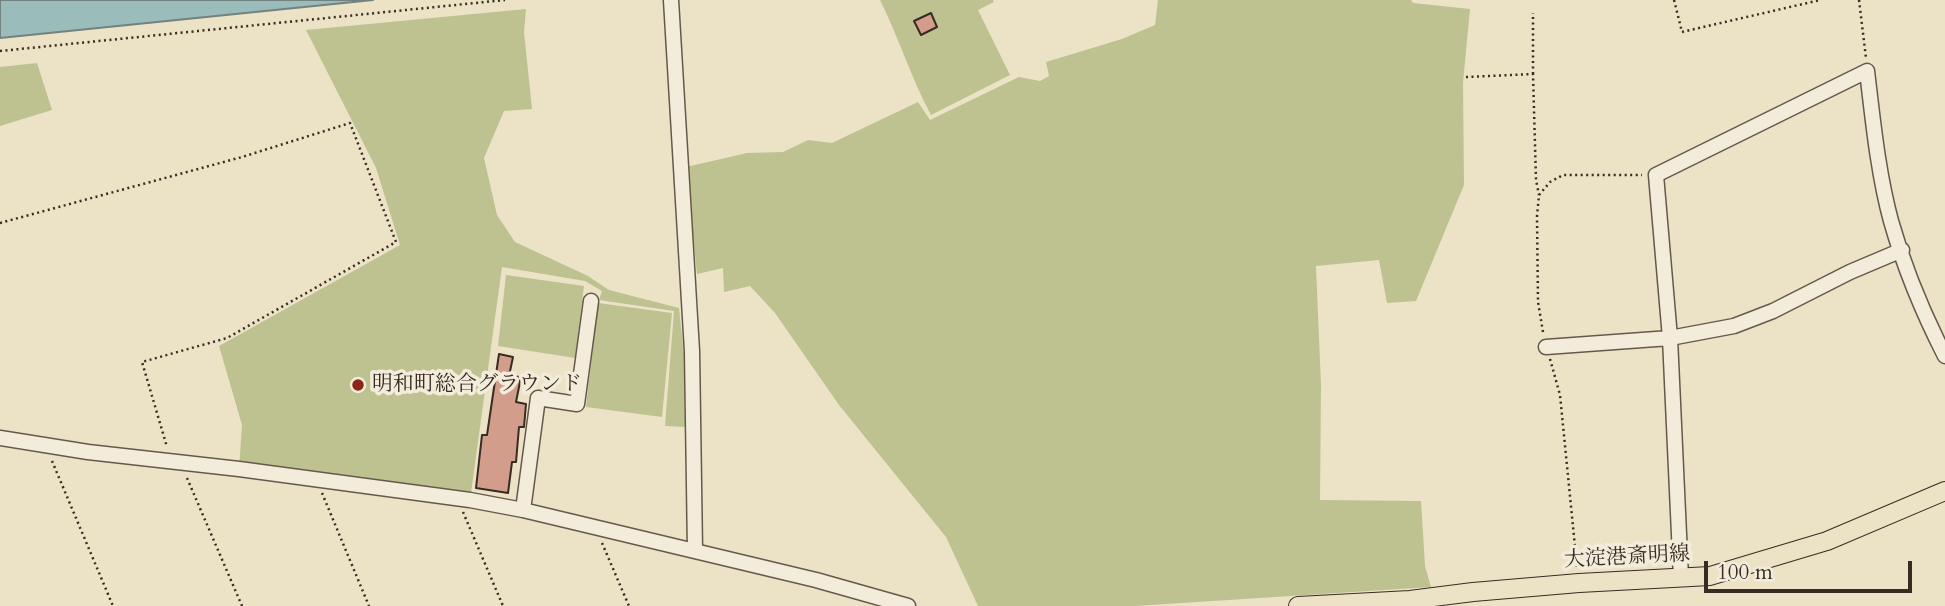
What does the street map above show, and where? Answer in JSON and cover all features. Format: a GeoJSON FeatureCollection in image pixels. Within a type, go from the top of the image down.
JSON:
{"type":"FeatureCollection","features":[{"type":"Feature","properties":{"kind":"main road","name":"大淀港斎明線"},"geometry":{"type":"LineString","coordinates":[[1298,606],[1418,603],[1473,592],[1710,576],[1827,541],[1945,491]]}},
{"type":"Feature","properties":{"kind":"street"},"geometry":{"type":"LineString","coordinates":[[671,0],[692,351],[695,551]]}},
{"type":"Feature","properties":{"kind":"street"},"geometry":{"type":"LineString","coordinates":[[1681,578],[1670,338],[1656,175],[1867,71],[1875,138],[1891,219],[1930,327],[1945,356]]}},
{"type":"Feature","properties":{"kind":"street"},"geometry":{"type":"LineString","coordinates":[[1546,347],[1670,338],[1734,326],[1773,311],[1840,276],[1902,250]]}},
{"type":"Feature","properties":{"kind":"street"},"geometry":{"type":"LineString","coordinates":[[523,510],[538,398],[577,404],[591,301]]}},
{"type":"Feature","properties":{"kind":"street"},"geometry":{"type":"LineString","coordinates":[[0,438],[457,498],[523,510],[816,580],[908,606]]}},
{"type":"Feature","properties":{"kind":"path"},"geometry":{"type":"LineString","coordinates":[[0,51],[505,0]]}},
{"type":"Feature","properties":{"kind":"path"},"geometry":{"type":"LineString","coordinates":[[1674,0],[1682,32],[1821,0]]}},
{"type":"Feature","properties":{"kind":"path"},"geometry":{"type":"LineString","coordinates":[[1859,0],[1867,71]]}},
{"type":"Feature","properties":{"kind":"path"},"geometry":{"type":"LineString","coordinates":[[1533,13],[1536,180],[1539,195]]}},
{"type":"Feature","properties":{"kind":"path"},"geometry":{"type":"LineString","coordinates":[[1466,77],[1533,74]]}},
{"type":"Feature","properties":{"kind":"path"},"geometry":{"type":"LineString","coordinates":[[0,223],[242,157],[350,123],[396,242],[227,338],[142,362],[176,461],[242,606]]}},
{"type":"Feature","properties":{"kind":"path"},"geometry":{"type":"LineString","coordinates":[[47,446],[113,606]]}},
{"type":"Feature","properties":{"kind":"path"},"geometry":{"type":"LineString","coordinates":[[317,480],[369,606]]}},
{"type":"Feature","properties":{"kind":"path"},"geometry":{"type":"LineString","coordinates":[[457,498],[503,606]]}},
{"type":"Feature","properties":{"kind":"path"},"geometry":{"type":"LineString","coordinates":[[595,527],[629,606]]}},
{"type":"Feature","properties":{"kind":"green space"},"geometry":{"type":"Polygon","coordinates":[[[880,0],[993,0],[994,2],[978,10],[1010,75],[931,115],[880,0]]]}},
{"type":"Feature","properties":{"kind":"green space"},"geometry":{"type":"Polygon","coordinates":[[[1158,0],[1411,0],[1413,3],[1470,9],[1463,83],[1464,185],[1416,301],[1387,303],[1379,260],[1316,266],[1321,385],[1320,500],[1421,501],[1425,566],[1431,587],[1135,606],[978,606],[946,537],[839,405],[775,313],[750,286],[724,292],[723,268],[697,274],[686,167],[747,153],[783,152],[808,140],[832,143],[918,102],[930,120],[1019,77],[1040,81],[1049,76],[1046,62],[1122,39],[1155,25],[1158,0]]]}},
{"type":"Feature","properties":{"kind":"green space"},"geometry":{"type":"Polygon","coordinates":[[[526,9],[524,32],[532,109],[504,111],[484,158],[497,215],[515,242],[588,276],[609,290],[679,308],[684,354],[685,427],[665,426],[674,311],[599,300],[602,291],[585,281],[502,267],[470,500],[239,469],[242,425],[219,346],[400,245],[376,168],[306,30],[526,9]]]}},
{"type":"Feature","properties":{"kind":"green space"},"geometry":{"type":"Polygon","coordinates":[[[37,63],[52,110],[0,126],[0,67],[37,63]]]}},
{"type":"Feature","properties":{"kind":"green space"},"geometry":{"type":"Polygon","coordinates":[[[506,275],[584,286],[575,358],[498,346],[506,275]]]}},
{"type":"Feature","properties":{"kind":"green space"},"geometry":{"type":"Polygon","coordinates":[[[598,303],[672,313],[662,417],[586,407],[598,303]]]}},
{"type":"Feature","properties":{"kind":"water"},"geometry":{"type":"Polygon","coordinates":[[[0,0],[373,0],[0,38],[0,0]]]}},
{"type":"Feature","properties":{"kind":"building"},"geometry":{"type":"Polygon","coordinates":[[[931,13],[937,27],[921,35],[914,21],[931,13]]]}},
{"type":"Feature","properties":{"kind":"building"},"geometry":{"type":"Polygon","coordinates":[[[499,354],[513,357],[509,376],[521,377],[516,402],[526,404],[524,427],[519,427],[516,462],[512,462],[508,493],[476,488],[482,435],[487,435],[499,354]]]}},
{"type":"Feature","properties":{"kind":"place","name":"明和町総合グラウンド"},"geometry":{"type":"Point","coordinates":[358,385]}}]}
